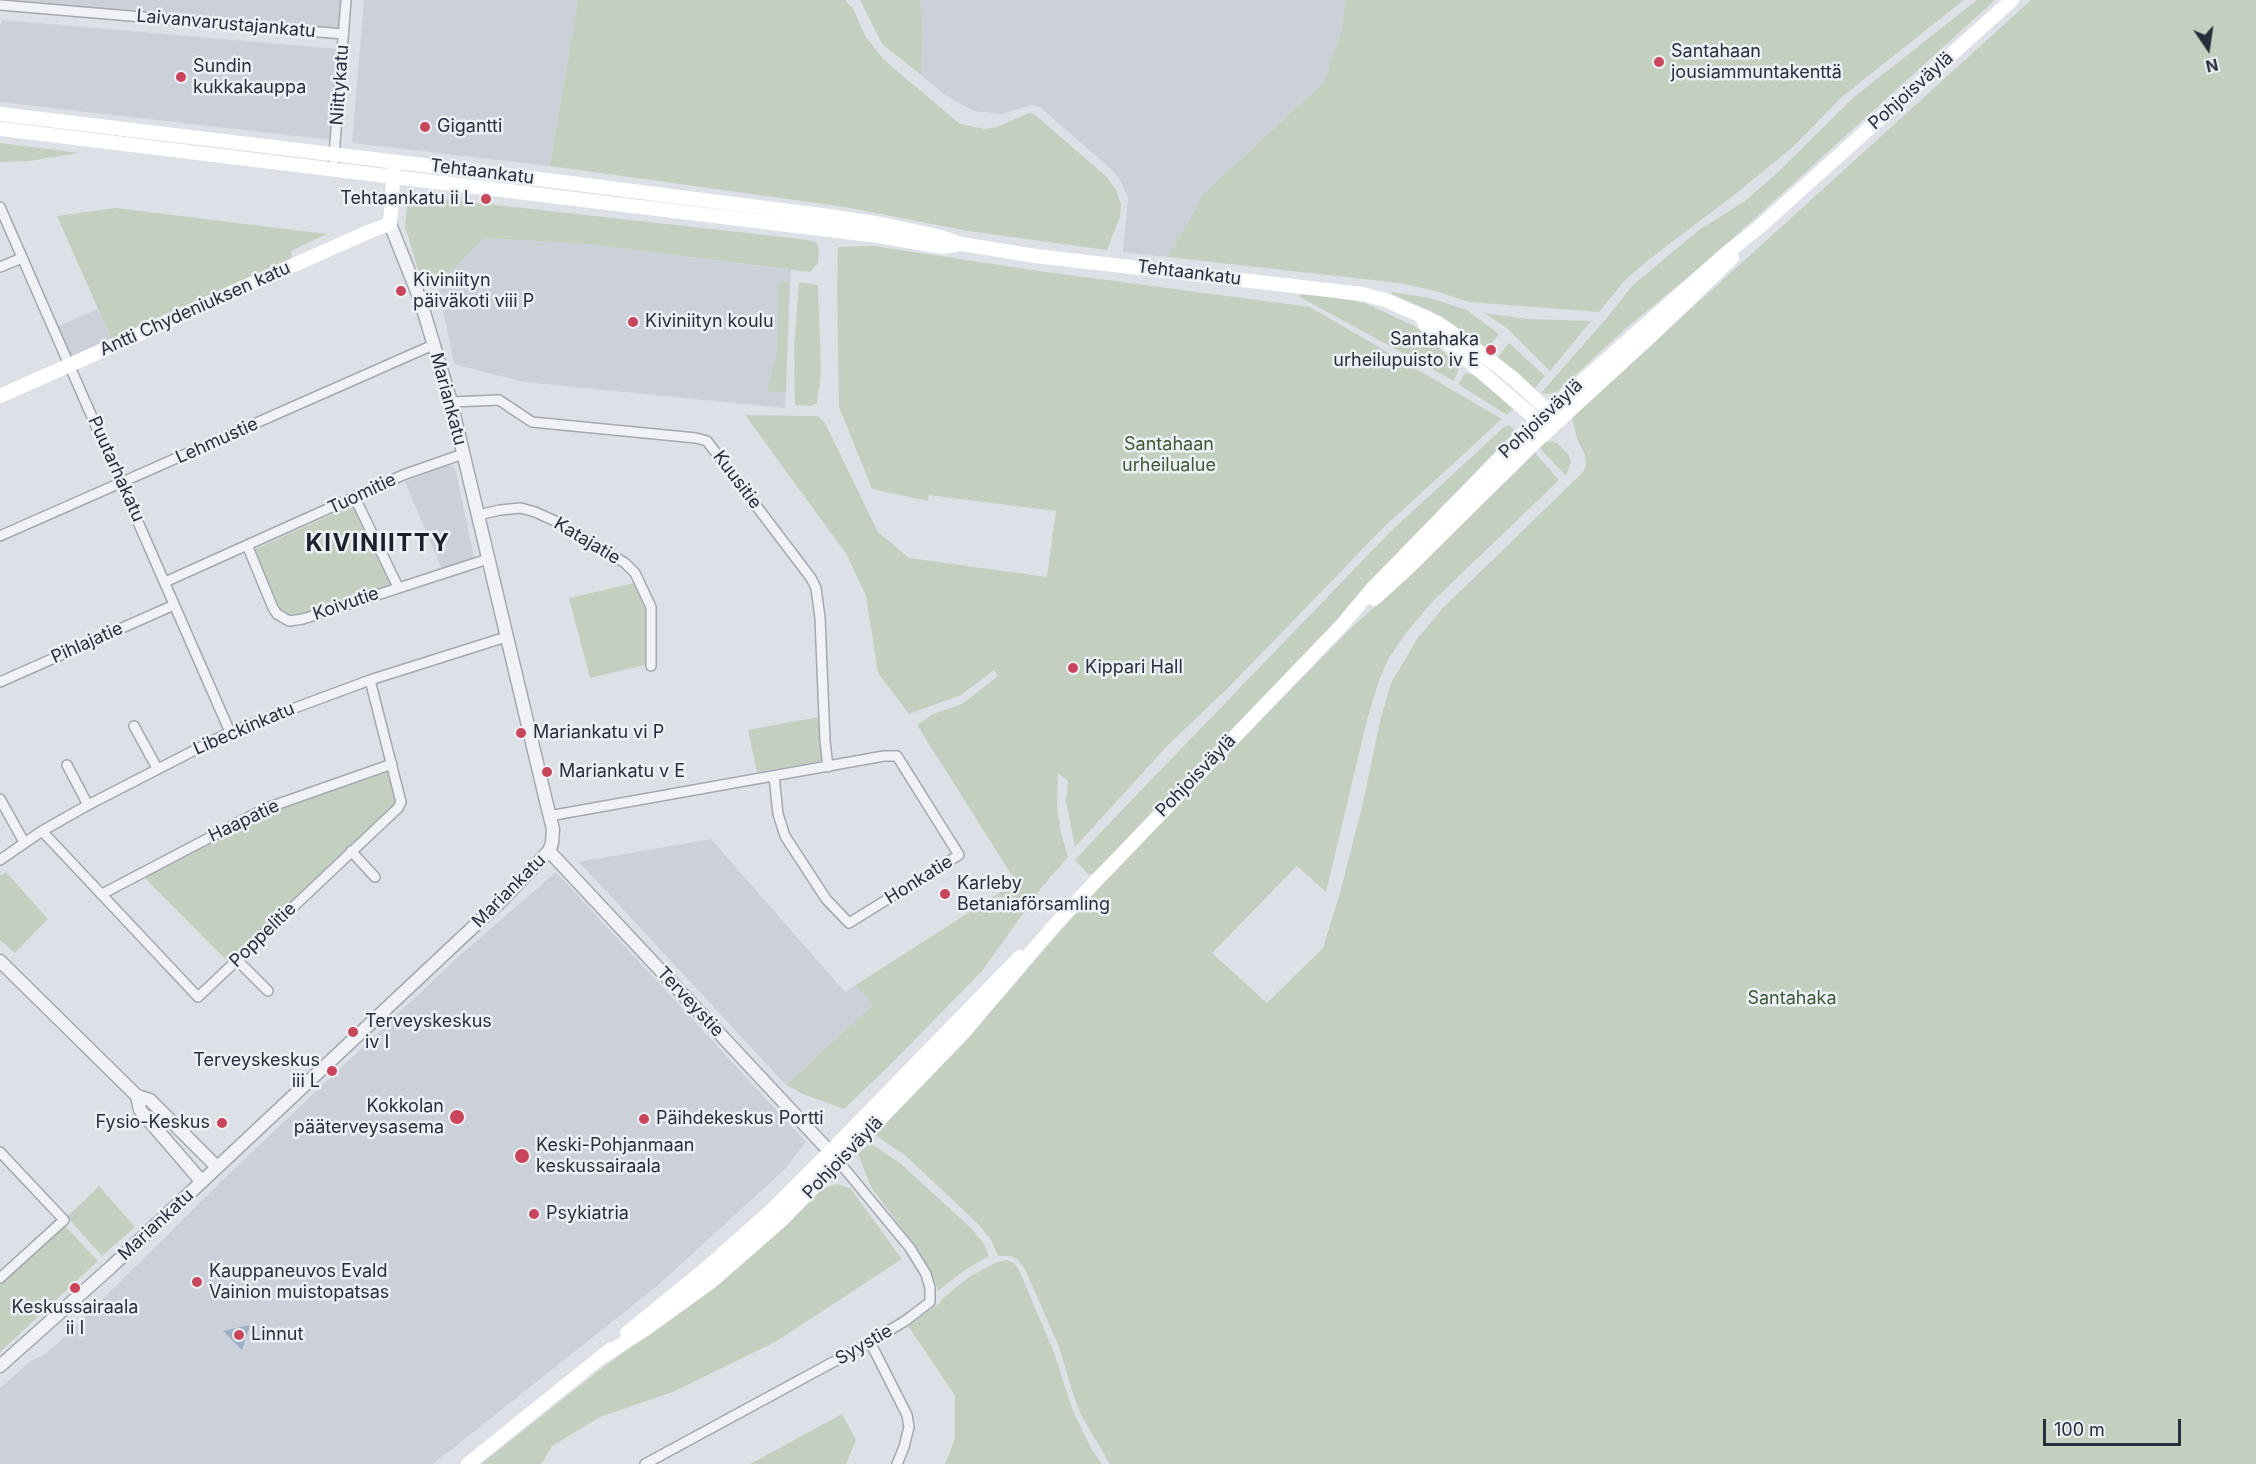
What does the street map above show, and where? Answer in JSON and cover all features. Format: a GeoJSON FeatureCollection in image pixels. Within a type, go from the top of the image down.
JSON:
{"type":"FeatureCollection","features":[{"type":"Feature","properties":{"kind":"main road","name":"Pohjoisväylä"},"geometry":{"type":"LineString","coordinates":[[468,1464],[605,1355],[639,1322],[708,1267],[835,1157],[963,1033],[1052,928],[1341,626],[1398,562],[1538,420],[1723,255],[1757,229],[2012,0]]}},
{"type":"Feature","properties":{"kind":"main road","name":"Tehtaankatu"},"geometry":{"type":"LineString","coordinates":[[0,114],[881,224],[942,237],[961,244],[1036,256],[1362,294],[1385,300],[1438,324],[1477,350],[1549,410],[1554,425]]}},
{"type":"Feature","properties":{"kind":"main road","name":"Tehtaankatu"},"geometry":{"type":"LineString","coordinates":[[0,129],[878,236],[942,247],[961,244]]}},
{"type":"Feature","properties":{"kind":"main road","name":"Mariankatu"},"geometry":{"type":"LineString","coordinates":[[390,224],[395,162]]}},
{"type":"Feature","properties":{"kind":"main road","name":"Antti Chydeniuksen katu"},"geometry":{"type":"LineString","coordinates":[[0,396],[390,224]]}},
{"type":"Feature","properties":{"kind":"main road","name":"Pohjoisväylä"},"geometry":{"type":"LineString","coordinates":[[1341,626],[1407,569],[1554,425],[1728,263],[1757,229]]}},
{"type":"Feature","properties":{"kind":"main road","name":"Tehtaankatu"},"geometry":{"type":"LineString","coordinates":[[1414,314],[1538,420],[1554,425]]}},
{"type":"Feature","properties":{"kind":"street","name":"Niittykatu"},"geometry":{"type":"LineString","coordinates":[[333,169],[346,0]]}},
{"type":"Feature","properties":{"kind":"street","name":"Laivanvarustajankatu"},"geometry":{"type":"LineString","coordinates":[[0,5],[343,34]]}},
{"type":"Feature","properties":{"kind":"street","name":"Puutarhakatu"},"geometry":{"type":"LineString","coordinates":[[0,207],[230,732]]}},
{"type":"Feature","properties":{"kind":"street","name":"Mariankatu"},"geometry":{"type":"LineString","coordinates":[[0,1366],[202,1182],[503,899],[549,851],[553,837],[549,816],[451,402],[420,299],[390,224]]}},
{"type":"Feature","properties":{"kind":"street"},"geometry":{"type":"LineString","coordinates":[[0,267],[22,258]]}},
{"type":"Feature","properties":{"kind":"street","name":"Lehmustie"},"geometry":{"type":"LineString","coordinates":[[0,536],[433,345]]}},
{"type":"Feature","properties":{"kind":"street","name":"Kuusitie"},"geometry":{"type":"LineString","coordinates":[[451,402],[499,400],[532,422],[707,441],[811,578],[816,588],[820,618],[822,700],[828,767]]}},
{"type":"Feature","properties":{"kind":"street","name":"Tuomitie"},"geometry":{"type":"LineString","coordinates":[[165,582],[404,475],[463,454]]}},
{"type":"Feature","properties":{"kind":"street"},"geometry":{"type":"LineString","coordinates":[[355,498],[398,587]]}},
{"type":"Feature","properties":{"kind":"street","name":"Katajatie"},"geometry":{"type":"LineString","coordinates":[[478,515],[521,508],[535,512],[555,521],[625,563],[635,573],[651,607],[651,666]]}},
{"type":"Feature","properties":{"kind":"street","name":"Koivutie"},"geometry":{"type":"LineString","coordinates":[[247,545],[273,608],[277,614],[289,621],[303,619],[488,559]]}},
{"type":"Feature","properties":{"kind":"street","name":"Pihlajatie"},"geometry":{"type":"LineString","coordinates":[[0,682],[174,605]]}},
{"type":"Feature","properties":{"kind":"street","name":"Libeckinkatu"},"geometry":{"type":"LineString","coordinates":[[0,860],[24,842],[88,805],[230,732],[370,680],[506,637]]}},
{"type":"Feature","properties":{"kind":"street","name":"Poppelitie"},"geometry":{"type":"LineString","coordinates":[[42,831],[198,997],[399,808],[401,802],[370,680]]}},
{"type":"Feature","properties":{"kind":"street"},"geometry":{"type":"LineString","coordinates":[[134,726],[157,768]]}},
{"type":"Feature","properties":{"kind":"street","name":"Honkatie"},"geometry":{"type":"LineString","coordinates":[[549,816],[884,756],[897,756],[959,855],[849,923],[826,899],[785,836],[778,814],[774,776]]}},
{"type":"Feature","properties":{"kind":"street","name":"Haapatie"},"geometry":{"type":"LineString","coordinates":[[102,894],[264,809],[392,764]]}},
{"type":"Feature","properties":{"kind":"street"},"geometry":{"type":"LineString","coordinates":[[67,765],[88,805]]}},
{"type":"Feature","properties":{"kind":"street"},"geometry":{"type":"LineString","coordinates":[[0,800],[24,842]]}},
{"type":"Feature","properties":{"kind":"street"},"geometry":{"type":"LineString","coordinates":[[351,851],[375,877]]}},
{"type":"Feature","properties":{"kind":"street","name":"Terveystie"},"geometry":{"type":"LineString","coordinates":[[549,851],[835,1157]]}},
{"type":"Feature","properties":{"kind":"street"},"geometry":{"type":"LineString","coordinates":[[237,960],[268,991]]}},
{"type":"Feature","properties":{"kind":"street"},"geometry":{"type":"LineString","coordinates":[[0,961],[137,1096],[150,1100],[217,1167]]}},
{"type":"Feature","properties":{"kind":"street"},"geometry":{"type":"LineString","coordinates":[[137,1096],[140,1110],[202,1182]]}},
{"type":"Feature","properties":{"kind":"street"},"geometry":{"type":"LineString","coordinates":[[0,1152],[64,1220],[0,1278]]}},
{"type":"Feature","properties":{"kind":"street","name":"Syystie"},"geometry":{"type":"LineString","coordinates":[[645,1464],[870,1342],[905,1321],[930,1302],[930,1288],[926,1274],[910,1248],[835,1157]]}},
{"type":"Feature","properties":{"kind":"street"},"geometry":{"type":"LineString","coordinates":[[870,1342],[908,1415],[909,1427],[897,1464]]}},
{"type":"Feature","properties":{"kind":"shaded area"},"geometry":{"type":"Polygon","coordinates":[[[7,0],[343,0],[341,30],[7,0]]]}},
{"type":"Feature","properties":{"kind":"shaded area"},"geometry":{"type":"Polygon","coordinates":[[[364,0],[578,0],[550,166],[352,143],[364,0]]]}},
{"type":"Feature","properties":{"kind":"shaded area"},"geometry":{"type":"Polygon","coordinates":[[[920,0],[1345,0],[1342,30],[1323,83],[1205,192],[1168,257],[1123,252],[1128,198],[1121,182],[1112,170],[1040,107],[1032,105],[1002,114],[974,111],[945,95],[921,75],[923,33],[920,0]]]}},
{"type":"Feature","properties":{"kind":"shaded area"},"geometry":{"type":"Polygon","coordinates":[[[3,20],[338,49],[331,140],[0,102],[0,25],[3,20]]]}},
{"type":"Feature","properties":{"kind":"shaded area"},"geometry":{"type":"Polygon","coordinates":[[[484,238],[587,244],[791,270],[785,408],[524,382],[454,364],[438,285],[484,238]]]}},
{"type":"Feature","properties":{"kind":"shaded area"},"geometry":{"type":"Polygon","coordinates":[[[98,309],[112,340],[70,359],[57,327],[98,309]]]}},
{"type":"Feature","properties":{"kind":"shaded area"},"geometry":{"type":"Polygon","coordinates":[[[450,465],[455,468],[474,557],[442,569],[405,482],[450,465]]]}},
{"type":"Feature","properties":{"kind":"shaded area"},"geometry":{"type":"Polygon","coordinates":[[[711,839],[845,992],[856,985],[874,1005],[786,1085],[579,862],[711,839]]]}},
{"type":"Feature","properties":{"kind":"shaded area","name":"Keski-Pohjanmaan keskussairaala"},"geometry":{"type":"Polygon","coordinates":[[[556,872],[806,1142],[784,1170],[656,1287],[433,1464],[0,1464],[0,1388],[32,1360],[44,1355],[58,1343],[232,1171],[366,1044],[458,957],[556,872]]]}},
{"type":"Feature","properties":{"kind":"green space"},"geometry":{"type":"Polygon","coordinates":[[[578,0],[845,0],[854,10],[865,36],[884,60],[960,124],[985,129],[997,127],[1029,113],[1034,114],[1107,177],[1116,190],[1121,204],[1120,217],[1107,250],[968,231],[845,207],[550,166],[578,0]]]}},
{"type":"Feature","properties":{"kind":"green space"},"geometry":{"type":"Polygon","coordinates":[[[860,0],[920,0],[923,32],[921,75],[882,44],[860,0]]]}},
{"type":"Feature","properties":{"kind":"green space"},"geometry":{"type":"Polygon","coordinates":[[[1345,0],[1964,0],[1843,96],[1794,146],[1626,279],[1599,312],[1469,302],[1432,290],[1399,283],[1168,257],[1205,192],[1323,83],[1342,30],[1345,0]]]}},
{"type":"Feature","properties":{"kind":"green space"},"geometry":{"type":"Polygon","coordinates":[[[1977,0],[1995,0],[1710,259],[1625,329],[1558,391],[1549,394],[1541,393],[1633,285],[1699,230],[1745,201],[1776,174],[1854,97],[1977,0]]]}},
{"type":"Feature","properties":{"kind":"green space","name":"Santahaka"},"geometry":{"type":"Polygon","coordinates":[[[2031,0],[2256,0],[2256,1464],[1110,1464],[1081,1415],[1059,1347],[1025,1269],[1018,1260],[1011,1256],[998,1256],[991,1240],[979,1225],[906,1156],[875,1135],[962,1045],[1103,882],[1352,627],[1403,582],[1535,453],[1559,480],[1434,600],[1406,633],[1389,658],[1379,680],[1367,720],[1326,892],[1297,866],[1212,953],[1267,1003],[1323,948],[1340,893],[1391,683],[1417,639],[1442,609],[1583,472],[1586,466],[1585,455],[1577,439],[1572,417],[2031,0]]]}},
{"type":"Feature","properties":{"kind":"green space"},"geometry":{"type":"Polygon","coordinates":[[[0,143],[79,153],[29,161],[0,162],[0,143]]]}},
{"type":"Feature","properties":{"kind":"green space"},"geometry":{"type":"Polygon","coordinates":[[[415,196],[801,239],[816,242],[819,248],[818,263],[810,272],[587,244],[484,238],[438,285],[418,270],[405,226],[407,206],[415,196]]]}},
{"type":"Feature","properties":{"kind":"green space"},"geometry":{"type":"Polygon","coordinates":[[[116,208],[327,234],[291,251],[292,260],[112,340],[57,216],[116,208]]]}},
{"type":"Feature","properties":{"kind":"green space","name":"Santahaan urheilualue"},"geometry":{"type":"Polygon","coordinates":[[[874,246],[1039,271],[1310,307],[1502,419],[1384,527],[1228,688],[1168,745],[1075,847],[1066,801],[1068,781],[1058,773],[1057,805],[1060,829],[1068,857],[1041,888],[983,970],[844,1109],[803,1094],[786,1085],[873,1005],[856,985],[1016,882],[917,725],[933,714],[962,704],[998,676],[994,670],[961,695],[909,714],[878,673],[866,596],[847,555],[745,415],[818,416],[825,423],[878,532],[909,558],[1047,577],[1056,511],[929,495],[928,501],[872,489],[839,407],[837,287],[838,247],[874,246]]]}},
{"type":"Feature","properties":{"kind":"green space"},"geometry":{"type":"Polygon","coordinates":[[[789,281],[786,392],[767,391],[777,353],[779,282],[789,281]]]}},
{"type":"Feature","properties":{"kind":"green space"},"geometry":{"type":"Polygon","coordinates":[[[799,282],[818,285],[821,370],[817,403],[811,406],[795,405],[794,348],[799,282]]]}},
{"type":"Feature","properties":{"kind":"green space"},"geometry":{"type":"Polygon","coordinates":[[[1392,292],[1430,298],[1467,310],[1499,334],[1487,349],[1431,311],[1392,292]]]}},
{"type":"Feature","properties":{"kind":"green space"},"geometry":{"type":"Polygon","coordinates":[[[1307,293],[1365,303],[1414,326],[1430,338],[1459,368],[1454,381],[1298,296],[1307,293]]]}},
{"type":"Feature","properties":{"kind":"green space"},"geometry":{"type":"Polygon","coordinates":[[[1484,313],[1528,319],[1591,321],[1550,371],[1507,328],[1484,313]]]}},
{"type":"Feature","properties":{"kind":"green space"},"geometry":{"type":"Polygon","coordinates":[[[1509,343],[1545,376],[1534,389],[1497,358],[1509,343]]]}},
{"type":"Feature","properties":{"kind":"green space"},"geometry":{"type":"Polygon","coordinates":[[[1465,373],[1488,382],[1516,407],[1507,415],[1458,384],[1465,373]]]}},
{"type":"Feature","properties":{"kind":"green space"},"geometry":{"type":"Polygon","coordinates":[[[1509,425],[1517,432],[1100,867],[1092,874],[1088,874],[1075,860],[1099,834],[1390,532],[1504,427],[1509,425]]]}},
{"type":"Feature","properties":{"kind":"green space"},"geometry":{"type":"Polygon","coordinates":[[[1551,441],[1557,443],[1569,455],[1571,462],[1566,476],[1538,446],[1551,441]]]}},
{"type":"Feature","properties":{"kind":"green space"},"geometry":{"type":"Polygon","coordinates":[[[355,504],[392,584],[302,614],[290,616],[280,610],[253,550],[355,504]]]}},
{"type":"Feature","properties":{"kind":"green space"},"geometry":{"type":"Polygon","coordinates":[[[635,583],[648,616],[649,664],[590,678],[569,598],[635,583]]]}},
{"type":"Feature","properties":{"kind":"green space"},"geometry":{"type":"Polygon","coordinates":[[[819,717],[823,761],[757,772],[748,730],[819,717]]]}},
{"type":"Feature","properties":{"kind":"green space"},"geometry":{"type":"Polygon","coordinates":[[[388,771],[395,802],[389,812],[229,963],[143,876],[269,812],[388,771]]]}},
{"type":"Feature","properties":{"kind":"green space"},"geometry":{"type":"Polygon","coordinates":[[[6,872],[48,919],[15,953],[0,940],[0,876],[6,872]]]}},
{"type":"Feature","properties":{"kind":"green space"},"geometry":{"type":"Polygon","coordinates":[[[870,1143],[900,1163],[973,1230],[984,1244],[989,1256],[965,1270],[938,1291],[931,1271],[871,1187],[858,1154],[870,1143]]]}},
{"type":"Feature","properties":{"kind":"green space"},"geometry":{"type":"Polygon","coordinates":[[[837,1184],[850,1188],[902,1259],[775,1342],[673,1392],[600,1417],[552,1446],[541,1464],[481,1464],[597,1372],[749,1258],[822,1189],[837,1184]]]}},
{"type":"Feature","properties":{"kind":"green space"},"geometry":{"type":"Polygon","coordinates":[[[99,1186],[135,1227],[102,1256],[67,1217],[99,1186]]]}},
{"type":"Feature","properties":{"kind":"green space"},"geometry":{"type":"Polygon","coordinates":[[[65,1226],[98,1261],[0,1352],[0,1284],[65,1226]]]}},
{"type":"Feature","properties":{"kind":"green space"},"geometry":{"type":"Polygon","coordinates":[[[1007,1260],[1014,1263],[1019,1270],[1053,1350],[1073,1411],[1091,1448],[1102,1464],[945,1464],[955,1439],[955,1395],[908,1326],[940,1303],[969,1277],[997,1262],[1007,1260]]]}},
{"type":"Feature","properties":{"kind":"green space"},"geometry":{"type":"Polygon","coordinates":[[[842,1414],[856,1440],[846,1464],[750,1464],[842,1414]]]}},
{"type":"Feature","properties":{"kind":"water"},"geometry":{"type":"Polygon","coordinates":[[[250,1325],[242,1350],[223,1331],[250,1325]]]}},
{"type":"Feature","properties":{"kind":"place","name":"Santahaan jousiammuntakenttä"},"geometry":{"type":"Point","coordinates":[1659,62]}},
{"type":"Feature","properties":{"kind":"place","name":"Sundin kukkakauppa"},"geometry":{"type":"Point","coordinates":[181,77]}},
{"type":"Feature","properties":{"kind":"place","name":"Gigantti"},"geometry":{"type":"Point","coordinates":[425,127]}},
{"type":"Feature","properties":{"kind":"place","name":"Tehtaankatu ii L"},"geometry":{"type":"Point","coordinates":[486,199]}},
{"type":"Feature","properties":{"kind":"place","name":"Kiviniityn päiväkoti viii P"},"geometry":{"type":"Point","coordinates":[401,291]}},
{"type":"Feature","properties":{"kind":"place","name":"Kiviniityn koulu"},"geometry":{"type":"Point","coordinates":[633,322]}},
{"type":"Feature","properties":{"kind":"place","name":"Santahaka urheilupuisto iv E"},"geometry":{"type":"Point","coordinates":[1491,350]}},
{"type":"Feature","properties":{"kind":"place","name":"Kippari Hall"},"geometry":{"type":"Point","coordinates":[1073,668]}},
{"type":"Feature","properties":{"kind":"place","name":"Mariankatu vi P"},"geometry":{"type":"Point","coordinates":[521,733]}},
{"type":"Feature","properties":{"kind":"place","name":"Mariankatu v E"},"geometry":{"type":"Point","coordinates":[547,772]}},
{"type":"Feature","properties":{"kind":"place","name":"Karleby Betaniaförsamling"},"geometry":{"type":"Point","coordinates":[945,894]}},
{"type":"Feature","properties":{"kind":"place","name":"Terveyskeskus iv I"},"geometry":{"type":"Point","coordinates":[353,1032]}},
{"type":"Feature","properties":{"kind":"place","name":"Terveyskeskus iii L"},"geometry":{"type":"Point","coordinates":[332,1071]}},
{"type":"Feature","properties":{"kind":"place","name":"Kokkolan pääterveysasema"},"geometry":{"type":"Point","coordinates":[457,1117]}},
{"type":"Feature","properties":{"kind":"place","name":"Päihdekeskus Portti"},"geometry":{"type":"Point","coordinates":[644,1119]}},
{"type":"Feature","properties":{"kind":"place","name":"Fysio-Keskus"},"geometry":{"type":"Point","coordinates":[222,1123]}},
{"type":"Feature","properties":{"kind":"place","name":"Keski-Pohjanmaan keskussairaala"},"geometry":{"type":"Point","coordinates":[522,1156]}},
{"type":"Feature","properties":{"kind":"place","name":"Psykiatria"},"geometry":{"type":"Point","coordinates":[534,1214]}},
{"type":"Feature","properties":{"kind":"place","name":"Kauppaneuvos Evald Vainion muistopatsas"},"geometry":{"type":"Point","coordinates":[197,1282]}},
{"type":"Feature","properties":{"kind":"place","name":"Keskussairaala ii I"},"geometry":{"type":"Point","coordinates":[75,1288]}},
{"type":"Feature","properties":{"kind":"place","name":"Linnut"},"geometry":{"type":"Point","coordinates":[239,1335]}},
{"type":"Feature","properties":{"kind":"district","name":"KIVINIITTY"},"geometry":{"type":"Point","coordinates":[378,544]}}]}
